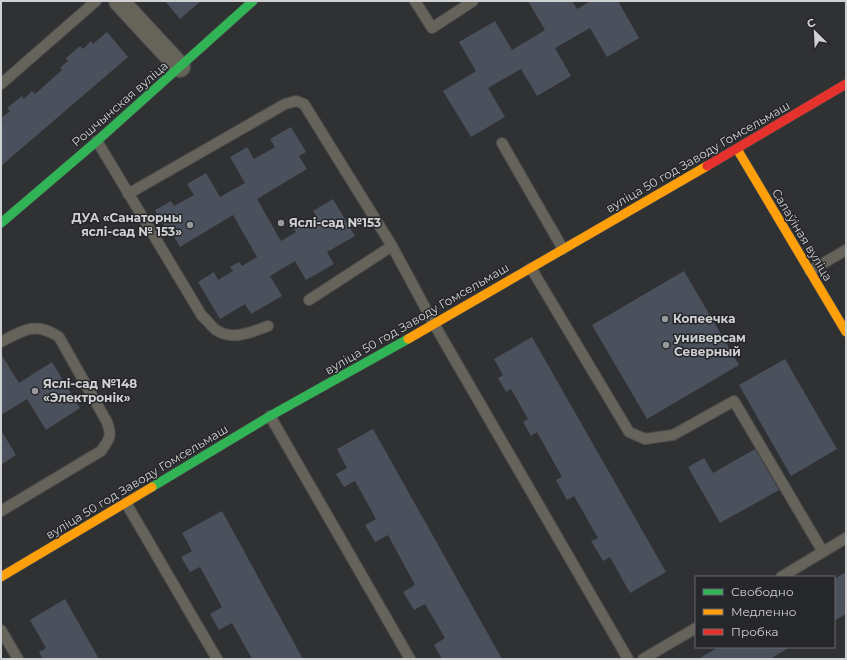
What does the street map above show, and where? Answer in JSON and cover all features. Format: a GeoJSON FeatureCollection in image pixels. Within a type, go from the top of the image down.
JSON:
{"type":"FeatureCollection","features":[{"type":"Feature","properties":{"kind":"street"},"geometry":{"type":"LineString","coordinates":[[119,1],[180,67]]}},
{"type":"Feature","properties":{"kind":"street","name":"Рошчынская вуліца"},"geometry":{"type":"LineString","coordinates":[[1,223],[97,141],[253,1]]}},
{"type":"Feature","properties":{"kind":"street","name":"вуліца 50 год Заводу Гомсельмаш"},"geometry":{"type":"LineString","coordinates":[[1,577],[270,416],[360,367],[737,149],[846,84]]}},
{"type":"Feature","properties":{"kind":"street","name":"Салаўіная вуліца"},"geometry":{"type":"LineString","coordinates":[[737,149],[846,332]]}},
{"type":"Feature","properties":{"kind":"lane"},"geometry":{"type":"LineString","coordinates":[[1,84],[96,1]]}},
{"type":"Feature","properties":{"kind":"lane"},"geometry":{"type":"LineString","coordinates":[[415,1],[432,28],[473,1]]}},
{"type":"Feature","properties":{"kind":"lane"},"geometry":{"type":"LineString","coordinates":[[128,194],[285,104],[296,101],[304,104],[392,246],[434,324],[628,659]]}},
{"type":"Feature","properties":{"kind":"lane"},"geometry":{"type":"LineString","coordinates":[[97,141],[202,316],[217,330],[232,335],[248,334],[268,326]]}},
{"type":"Feature","properties":{"kind":"lane"},"geometry":{"type":"LineString","coordinates":[[502,143],[563,249]]}},
{"type":"Feature","properties":{"kind":"lane"},"geometry":{"type":"LineString","coordinates":[[309,300],[392,246]]}},
{"type":"Feature","properties":{"kind":"lane"},"geometry":{"type":"LineString","coordinates":[[810,271],[846,250]]}},
{"type":"Feature","properties":{"kind":"lane"},"geometry":{"type":"LineString","coordinates":[[531,268],[628,432],[645,439],[673,435],[734,401],[823,552]]}},
{"type":"Feature","properties":{"kind":"lane"},"geometry":{"type":"LineString","coordinates":[[1,342],[20,332],[32,328],[49,330],[59,337],[107,422],[111,432],[108,442],[101,451],[1,510]]}},
{"type":"Feature","properties":{"kind":"lane"},"geometry":{"type":"LineString","coordinates":[[270,416],[410,659]]}},
{"type":"Feature","properties":{"kind":"lane"},"geometry":{"type":"LineString","coordinates":[[126,503],[217,659]]}},
{"type":"Feature","properties":{"kind":"lane"},"geometry":{"type":"LineString","coordinates":[[783,576],[846,538]]}},
{"type":"Feature","properties":{"kind":"lane"},"geometry":{"type":"LineString","coordinates":[[643,659],[695,629]]}},
{"type":"Feature","properties":{"kind":"lane"},"geometry":{"type":"LineString","coordinates":[[1,630],[18,659]]}},
{"type":"Feature","properties":{"kind":"building"},"geometry":{"type":"Polygon","coordinates":[[[165,1],[201,1],[180,19],[165,1]]]}},
{"type":"Feature","properties":{"kind":"building"},"geometry":{"type":"Polygon","coordinates":[[[528,1],[572,1],[577,9],[591,1],[618,1],[639,38],[607,57],[590,28],[555,48],[571,76],[537,96],[521,69],[488,88],[505,117],[471,137],[443,91],[476,71],[459,42],[495,21],[512,50],[545,30],[528,1]]]}},
{"type":"Feature","properties":{"kind":"building"},"geometry":{"type":"Polygon","coordinates":[[[107,32],[128,57],[1,166],[1,123],[3,121],[1,118],[10,111],[7,108],[22,96],[24,99],[32,91],[35,94],[62,70],[60,68],[68,61],[66,58],[80,46],[83,49],[91,41],[93,44],[107,32]]]}},
{"type":"Feature","properties":{"kind":"building","name":"ДУА «Санаторны яслі-сад № 153»"},"geometry":{"type":"Polygon","coordinates":[[[291,127],[306,152],[299,156],[307,169],[257,199],[281,241],[296,232],[293,228],[303,223],[305,227],[318,219],[313,211],[333,199],[355,236],[327,252],[334,264],[306,280],[295,261],[270,276],[282,296],[251,314],[245,304],[220,319],[198,282],[214,272],[218,280],[233,271],[230,267],[239,262],[242,266],[257,257],[233,215],[180,247],[172,233],[169,235],[155,210],[171,201],[174,206],[194,195],[187,184],[206,173],[220,197],[245,183],[230,157],[247,147],[254,159],[275,147],[270,139],[291,127]]]}},
{"type":"Feature","properties":{"kind":"building","name":"универсам Северный"},"geometry":{"type":"Polygon","coordinates":[[[684,271],[739,365],[647,419],[592,325],[684,271]]]}},
{"type":"Feature","properties":{"kind":"building"},"geometry":{"type":"Polygon","coordinates":[[[532,337],[666,572],[630,593],[610,557],[603,561],[591,541],[598,538],[574,496],[567,500],[556,480],[562,477],[537,432],[531,436],[523,422],[528,419],[511,389],[506,392],[498,378],[503,375],[494,359],[532,337]]]}},
{"type":"Feature","properties":{"kind":"building","name":"Яслі-сад №148 «Электронік»"},"geometry":{"type":"Polygon","coordinates":[[[1,354],[19,383],[52,362],[80,408],[46,430],[27,399],[1,415],[1,354]]]}},
{"type":"Feature","properties":{"kind":"building"},"geometry":{"type":"Polygon","coordinates":[[[785,359],[837,449],[791,476],[739,385],[785,359]]]}},
{"type":"Feature","properties":{"kind":"building"},"geometry":{"type":"Polygon","coordinates":[[[373,429],[502,659],[442,659],[434,645],[445,638],[425,604],[414,610],[403,592],[415,585],[388,535],[375,542],[365,525],[376,519],[355,481],[344,487],[336,474],[347,468],[337,449],[373,429]]]}},
{"type":"Feature","properties":{"kind":"building"},"geometry":{"type":"Polygon","coordinates":[[[1,430],[16,455],[1,465],[1,430]]]}},
{"type":"Feature","properties":{"kind":"building"},"geometry":{"type":"Polygon","coordinates":[[[755,449],[779,490],[720,523],[688,467],[704,458],[713,473],[755,449]]]}},
{"type":"Feature","properties":{"kind":"building"},"geometry":{"type":"Polygon","coordinates":[[[222,511],[303,659],[252,659],[232,623],[219,630],[210,614],[222,607],[200,567],[190,572],[181,557],[192,551],[182,533],[222,511]]]}},
{"type":"Feature","properties":{"kind":"building"},"geometry":{"type":"Polygon","coordinates":[[[846,572],[846,614],[835,620],[835,578],[846,572]]]}},
{"type":"Feature","properties":{"kind":"building"},"geometry":{"type":"Polygon","coordinates":[[[65,599],[99,659],[43,659],[39,652],[46,648],[30,620],[65,599]]]}},
{"type":"Feature","properties":{"kind":"building"},"geometry":{"type":"Polygon","coordinates":[[[717,648],[788,648],[770,659],[698,659],[717,648]]]}},
{"type":"Feature","properties":{"kind":"traffic: fast"},"geometry":{"type":"LineString","coordinates":[[1,223],[97,141],[253,1]]}},
{"type":"Feature","properties":{"kind":"traffic: fast"},"geometry":{"type":"LineString","coordinates":[[152,487],[270,416],[408,339]]}},
{"type":"Feature","properties":{"kind":"traffic: slow"},"geometry":{"type":"LineString","coordinates":[[737,149],[846,332]]}},
{"type":"Feature","properties":{"kind":"traffic: slow"},"geometry":{"type":"LineString","coordinates":[[408,339],[707,166]]}},
{"type":"Feature","properties":{"kind":"traffic: slow"},"geometry":{"type":"LineString","coordinates":[[1,577],[152,487]]}},
{"type":"Feature","properties":{"kind":"traffic: jam"},"geometry":{"type":"LineString","coordinates":[[707,166],[846,84]]}},
{"type":"Feature","properties":{"kind":"place","name":"Яслі-сад №153"},"geometry":{"type":"Point","coordinates":[281,223]}},
{"type":"Feature","properties":{"kind":"place","name":"ДУА «Санаторны яслі-сад № 153»"},"geometry":{"type":"Point","coordinates":[190,225]}},
{"type":"Feature","properties":{"kind":"place","name":"Копеечка"},"geometry":{"type":"Point","coordinates":[665,319]}},
{"type":"Feature","properties":{"kind":"place","name":"универсам Северный"},"geometry":{"type":"Point","coordinates":[666,345]}},
{"type":"Feature","properties":{"kind":"place","name":"Яслі-сад №148 «Электронік»"},"geometry":{"type":"Point","coordinates":[35,391]}}]}
